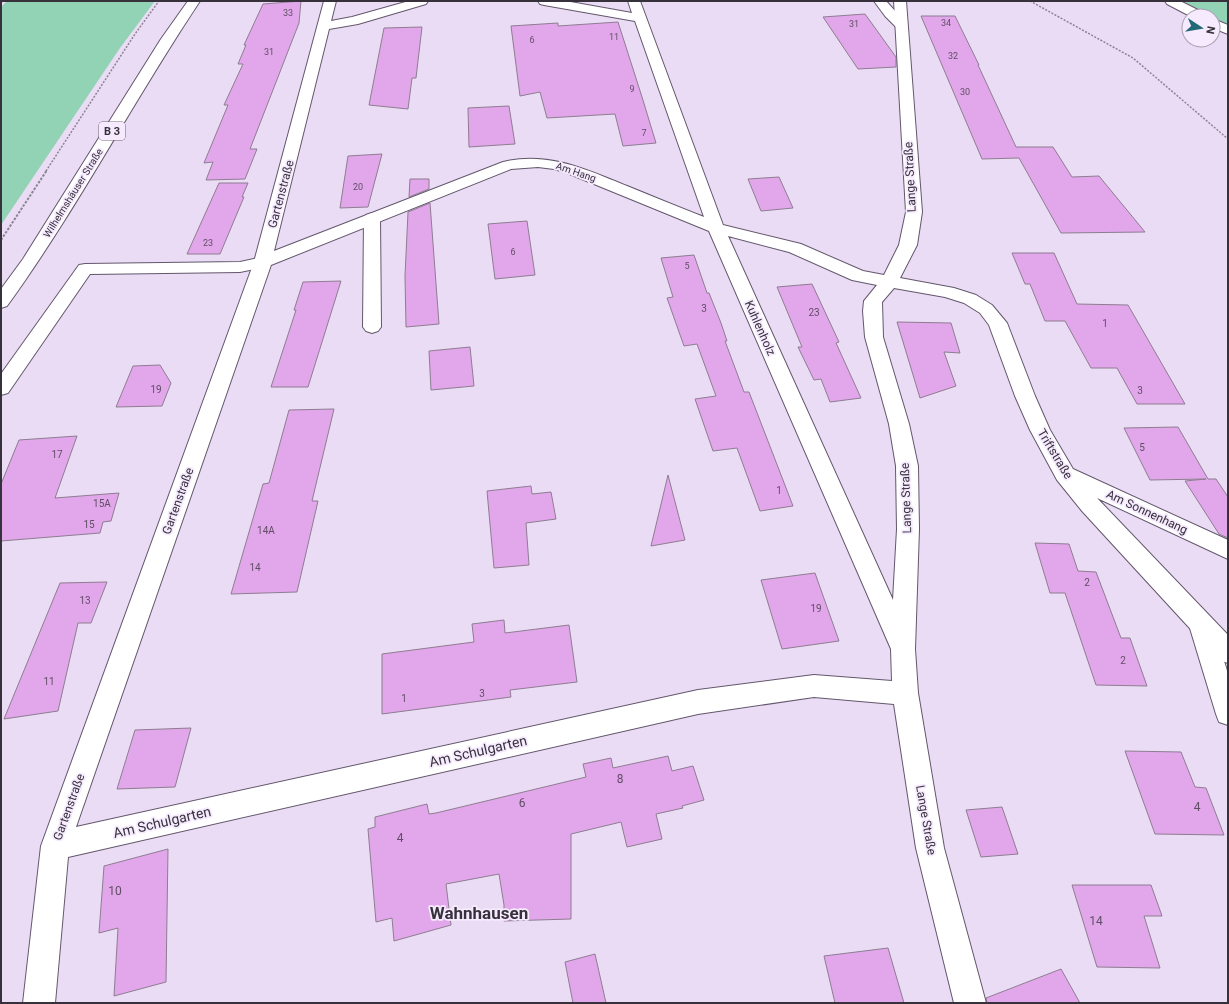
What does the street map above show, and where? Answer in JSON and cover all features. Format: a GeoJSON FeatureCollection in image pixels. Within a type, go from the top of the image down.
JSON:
{"type":"FeatureCollection","features":[{"type":"Feature","properties":{"kind":"street","name":"Wilhelmshäuser Straße"},"geometry":{"type":"LineString","coordinates":[[1,302],[31,261],[168,39],[194,1]]}},
{"type":"Feature","properties":{"kind":"street","name":"Gartenstraße"},"geometry":{"type":"LineString","coordinates":[[39,1003],[55,846],[263,262],[325,26],[330,1]]}},
{"type":"Feature","properties":{"kind":"street"},"geometry":{"type":"LineString","coordinates":[[325,26],[354,21],[422,1]]}},
{"type":"Feature","properties":{"kind":"street"},"geometry":{"type":"LineString","coordinates":[[544,1],[637,9]]}},
{"type":"Feature","properties":{"kind":"street","name":"Lange Straße"},"geometry":{"type":"LineString","coordinates":[[900,1],[914,212],[908,245],[889,282],[873,301],[872,311],[874,337],[899,424],[907,466],[908,529],[903,649],[905,693],[930,848],[970,1003]]}},
{"type":"Feature","properties":{"kind":"street"},"geometry":{"type":"LineString","coordinates":[[1171,1],[1185,8]]}},
{"type":"Feature","properties":{"kind":"street","name":"Kuhlenholz"},"geometry":{"type":"LineString","coordinates":[[637,9],[716,228],[903,649]]}},
{"type":"Feature","properties":{"kind":"street","name":"Am Hang"},"geometry":{"type":"LineString","coordinates":[[263,262],[508,165],[543,162],[561,165],[582,173],[716,228],[795,248],[826,260],[858,276],[889,282]]}},
{"type":"Feature","properties":{"kind":"street","name":"Triftstraße"},"geometry":{"type":"LineString","coordinates":[[889,282],[948,292],[970,299],[986,309],[998,323],[1025,396],[1040,430],[1065,474],[1090,505],[1228,652]]}},
{"type":"Feature","properties":{"kind":"street","name":"Am Sonnenhang"},"geometry":{"type":"LineString","coordinates":[[1065,474],[1228,550]]}},
{"type":"Feature","properties":{"kind":"street","name":"Am Schulgarten"},"geometry":{"type":"LineString","coordinates":[[55,846],[698,702],[814,686],[905,693]]}},
{"type":"Feature","properties":{"kind":"lane"},"geometry":{"type":"LineString","coordinates":[[880,1],[901,25]]}},
{"type":"Feature","properties":{"kind":"lane"},"geometry":{"type":"LineString","coordinates":[[372,218],[372,327]]}},
{"type":"Feature","properties":{"kind":"lane"},"geometry":{"type":"LineString","coordinates":[[1,388],[85,269],[240,267],[263,262]]}},
{"type":"Feature","properties":{"kind":"lane"},"geometry":{"type":"LineString","coordinates":[[1202,625],[1228,714]]}},
{"type":"Feature","properties":{"kind":"path"},"geometry":{"type":"LineString","coordinates":[[1,240],[135,34],[159,1]]}},
{"type":"Feature","properties":{"kind":"path"},"geometry":{"type":"LineString","coordinates":[[1030,1],[1133,58],[1228,139]]}},
{"type":"Feature","properties":{"kind":"green space"},"geometry":{"type":"Polygon","coordinates":[[[7,1],[155,1],[120,48],[1,225],[1,7],[7,1]]]}},
{"type":"Feature","properties":{"kind":"green space"},"geometry":{"type":"Polygon","coordinates":[[[1183,1],[1228,1],[1228,25],[1221,21],[1221,8],[1196,8],[1183,1]]]}},
{"type":"Feature","properties":{"kind":"building"},"geometry":{"type":"Polygon","coordinates":[[[301,1],[299,23],[250,149],[257,149],[245,179],[206,180],[213,162],[204,163],[228,105],[224,105],[243,64],[238,64],[246,45],[244,45],[263,4],[301,1]]]}},
{"type":"Feature","properties":{"kind":"building"},"geometry":{"type":"Polygon","coordinates":[[[865,14],[896,57],[896,67],[858,69],[823,17],[865,14]]]}},
{"type":"Feature","properties":{"kind":"building"},"geometry":{"type":"Polygon","coordinates":[[[921,16],[955,16],[1016,147],[1053,147],[1072,177],[1099,176],[1145,232],[1061,233],[1019,158],[982,159],[921,16]]]}},
{"type":"Feature","properties":{"kind":"building"},"geometry":{"type":"Polygon","coordinates":[[[618,22],[656,143],[623,146],[615,114],[547,118],[540,92],[520,96],[511,26],[558,23],[558,26],[618,22]]]}},
{"type":"Feature","properties":{"kind":"building"},"geometry":{"type":"Polygon","coordinates":[[[422,27],[416,78],[412,78],[408,109],[369,105],[384,28],[422,27]]]}},
{"type":"Feature","properties":{"kind":"building"},"geometry":{"type":"Polygon","coordinates":[[[509,106],[515,144],[469,147],[468,108],[509,106]]]}},
{"type":"Feature","properties":{"kind":"building"},"geometry":{"type":"Polygon","coordinates":[[[382,154],[368,207],[340,208],[348,156],[382,154]]]}},
{"type":"Feature","properties":{"kind":"building"},"geometry":{"type":"Polygon","coordinates":[[[779,177],[793,208],[761,211],[748,179],[779,177]]]}},
{"type":"Feature","properties":{"kind":"building"},"geometry":{"type":"Polygon","coordinates":[[[410,179],[429,179],[429,189],[409,197],[410,179]]]}},
{"type":"Feature","properties":{"kind":"building"},"geometry":{"type":"Polygon","coordinates":[[[219,183],[248,183],[242,197],[244,197],[220,254],[187,254],[219,183]]]}},
{"type":"Feature","properties":{"kind":"building"},"geometry":{"type":"Polygon","coordinates":[[[430,203],[439,324],[406,327],[405,276],[408,212],[430,203]]]}},
{"type":"Feature","properties":{"kind":"building"},"geometry":{"type":"Polygon","coordinates":[[[527,221],[535,275],[495,279],[488,224],[527,221]]]}},
{"type":"Feature","properties":{"kind":"building"},"geometry":{"type":"Polygon","coordinates":[[[1012,253],[1054,253],[1077,304],[1128,305],[1185,404],[1137,404],[1117,368],[1091,368],[1065,321],[1045,321],[1030,284],[1025,284],[1012,253]]]}},
{"type":"Feature","properties":{"kind":"building"},"geometry":{"type":"Polygon","coordinates":[[[694,255],[707,293],[709,293],[721,323],[727,341],[725,341],[744,392],[749,392],[793,506],[760,511],[737,448],[713,451],[695,399],[716,396],[697,344],[684,346],[667,298],[673,297],[661,258],[694,255]]]}},
{"type":"Feature","properties":{"kind":"building"},"geometry":{"type":"Polygon","coordinates":[[[341,281],[308,387],[271,387],[296,310],[294,310],[303,282],[341,281]]]}},
{"type":"Feature","properties":{"kind":"building"},"geometry":{"type":"Polygon","coordinates":[[[812,284],[839,342],[836,343],[861,398],[830,402],[821,379],[814,380],[798,347],[802,347],[777,287],[812,284]]]}},
{"type":"Feature","properties":{"kind":"building"},"geometry":{"type":"Polygon","coordinates":[[[897,322],[951,323],[960,353],[944,352],[956,386],[920,398],[897,322]]]}},
{"type":"Feature","properties":{"kind":"building"},"geometry":{"type":"Polygon","coordinates":[[[470,347],[474,386],[431,390],[429,351],[470,347]]]}},
{"type":"Feature","properties":{"kind":"building"},"geometry":{"type":"Polygon","coordinates":[[[160,365],[171,383],[162,406],[116,407],[133,366],[160,365]]]}},
{"type":"Feature","properties":{"kind":"building"},"geometry":{"type":"Polygon","coordinates":[[[334,409],[312,501],[318,501],[297,592],[231,594],[263,484],[269,483],[289,410],[334,409]]]}},
{"type":"Feature","properties":{"kind":"building"},"geometry":{"type":"Polygon","coordinates":[[[1178,427],[1208,479],[1216,479],[1228,497],[1228,538],[1219,534],[1185,481],[1206,479],[1150,480],[1124,428],[1178,427]]]}},
{"type":"Feature","properties":{"kind":"building"},"geometry":{"type":"Polygon","coordinates":[[[77,436],[55,498],[119,493],[111,521],[103,522],[100,533],[1,541],[1,484],[19,440],[77,436]]]}},
{"type":"Feature","properties":{"kind":"building"},"geometry":{"type":"Polygon","coordinates":[[[668,475],[685,540],[651,546],[668,475]]]}},
{"type":"Feature","properties":{"kind":"building"},"geometry":{"type":"Polygon","coordinates":[[[531,486],[532,494],[551,492],[556,519],[526,523],[529,565],[494,568],[487,491],[531,486]]]}},
{"type":"Feature","properties":{"kind":"building"},"geometry":{"type":"Polygon","coordinates":[[[1035,543],[1069,544],[1078,571],[1096,572],[1121,638],[1130,638],[1147,686],[1096,685],[1065,593],[1050,593],[1035,543]]]}},
{"type":"Feature","properties":{"kind":"building"},"geometry":{"type":"Polygon","coordinates":[[[815,573],[839,641],[782,649],[761,580],[815,573]]]}},
{"type":"Feature","properties":{"kind":"building"},"geometry":{"type":"Polygon","coordinates":[[[107,582],[91,623],[78,623],[58,711],[4,719],[60,583],[107,582]]]}},
{"type":"Feature","properties":{"kind":"building"},"geometry":{"type":"Polygon","coordinates":[[[504,620],[505,633],[569,625],[577,682],[510,690],[511,697],[382,714],[382,654],[474,642],[472,624],[504,620]]]}},
{"type":"Feature","properties":{"kind":"building"},"geometry":{"type":"Polygon","coordinates":[[[191,728],[175,787],[117,789],[135,730],[191,728]]]}},
{"type":"Feature","properties":{"kind":"building"},"geometry":{"type":"Polygon","coordinates":[[[1125,751],[1181,752],[1195,787],[1206,788],[1224,835],[1155,834],[1125,751]]]}},
{"type":"Feature","properties":{"kind":"building"},"geometry":{"type":"Polygon","coordinates":[[[668,756],[672,771],[693,766],[704,800],[682,806],[683,808],[656,814],[662,839],[627,847],[621,822],[571,834],[571,919],[504,921],[504,905],[499,874],[446,884],[451,925],[394,941],[392,918],[376,922],[368,829],[375,827],[375,817],[427,804],[429,814],[436,813],[586,777],[583,764],[611,758],[613,768],[668,756]]]}},
{"type":"Feature","properties":{"kind":"building"},"geometry":{"type":"Polygon","coordinates":[[[1002,807],[1018,854],[981,857],[966,810],[1002,807]]]}},
{"type":"Feature","properties":{"kind":"building"},"geometry":{"type":"Polygon","coordinates":[[[168,849],[166,982],[114,996],[118,928],[99,933],[104,866],[168,849]]]}},
{"type":"Feature","properties":{"kind":"building"},"geometry":{"type":"Polygon","coordinates":[[[1072,885],[1151,885],[1162,916],[1144,916],[1160,968],[1097,967],[1072,885]]]}},
{"type":"Feature","properties":{"kind":"building"},"geometry":{"type":"Polygon","coordinates":[[[888,948],[904,1003],[835,1003],[824,956],[888,948]]]}},
{"type":"Feature","properties":{"kind":"building"},"geometry":{"type":"Polygon","coordinates":[[[595,954],[606,1003],[573,1003],[565,962],[595,954]]]}},
{"type":"Feature","properties":{"kind":"building"},"geometry":{"type":"Polygon","coordinates":[[[1061,969],[1080,1003],[987,1003],[986,998],[1061,969]]]}},
{"type":"Feature","properties":{"kind":"district","name":"Wahnhausen"},"geometry":{"type":"Point","coordinates":[479,913]}}]}
